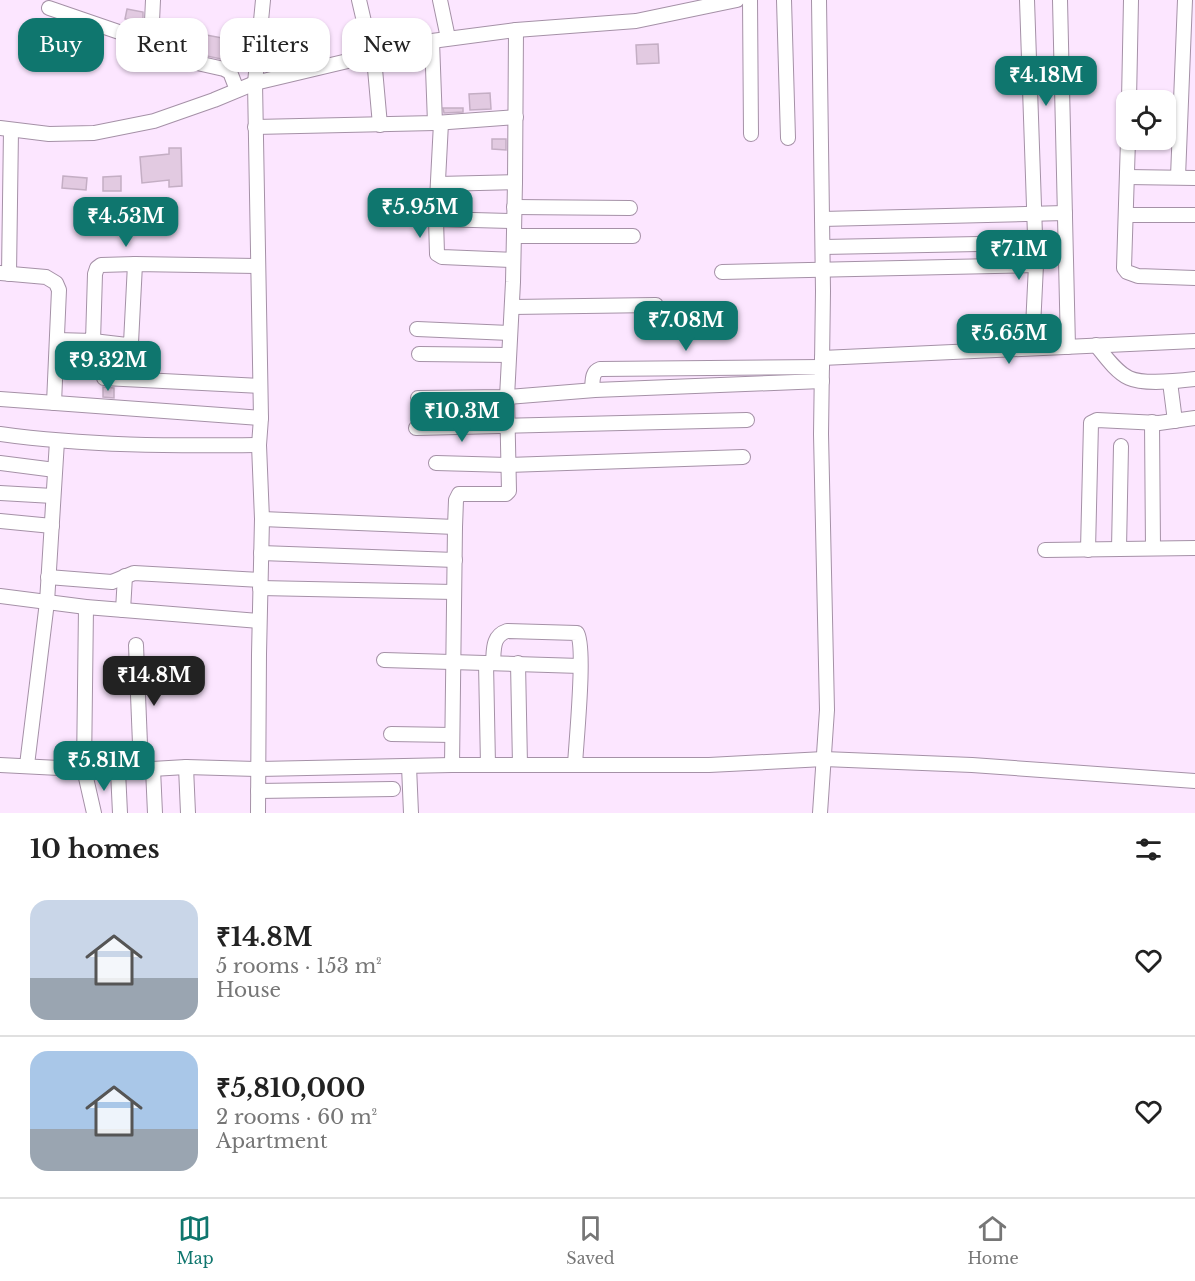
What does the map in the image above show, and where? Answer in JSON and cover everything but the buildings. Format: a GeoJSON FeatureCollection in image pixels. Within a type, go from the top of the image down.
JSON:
{"type":"FeatureCollection","features":[{"type":"Feature","properties":{"kind":"street"},"geometry":{"type":"LineString","coordinates":[[152,18],[153,0]]}},
{"type":"Feature","properties":{"kind":"street"},"geometry":{"type":"LineString","coordinates":[[258,813],[262,519],[255,82],[263,0]]}},
{"type":"Feature","properties":{"kind":"street"},"geometry":{"type":"LineString","coordinates":[[359,0],[363,18]]}},
{"type":"Feature","properties":{"kind":"street"},"geometry":{"type":"LineString","coordinates":[[440,0],[448,38]]}},
{"type":"Feature","properties":{"kind":"street"},"geometry":{"type":"LineString","coordinates":[[670,0],[670,15]]}},
{"type":"Feature","properties":{"kind":"street"},"geometry":{"type":"LineString","coordinates":[[513,260],[438,256],[436,251],[438,123],[432,41],[516,30],[636,21],[670,15],[707,3],[737,0]]}},
{"type":"Feature","properties":{"kind":"street"},"geometry":{"type":"LineString","coordinates":[[750,0],[752,134]]}},
{"type":"Feature","properties":{"kind":"street"},"geometry":{"type":"LineString","coordinates":[[784,0],[788,138]]}},
{"type":"Feature","properties":{"kind":"street"},"geometry":{"type":"LineString","coordinates":[[819,0],[826,710],[820,813]]}},
{"type":"Feature","properties":{"kind":"street"},"geometry":{"type":"LineString","coordinates":[[1027,0],[1036,265],[1032,348]]}},
{"type":"Feature","properties":{"kind":"street"},"geometry":{"type":"LineString","coordinates":[[1060,0],[1068,346]]}},
{"type":"Feature","properties":{"kind":"street"},"geometry":{"type":"LineString","coordinates":[[1129,90],[1131,0]]}},
{"type":"Feature","properties":{"kind":"street"},"geometry":{"type":"LineString","coordinates":[[1178,177],[1185,0]]}},
{"type":"Feature","properties":{"kind":"street"},"geometry":{"type":"LineString","coordinates":[[49,8],[116,31]]}},
{"type":"Feature","properties":{"kind":"street"},"geometry":{"type":"LineString","coordinates":[[452,765],[457,497],[463,494],[506,494],[509,491],[507,397],[516,182],[516,30]]}},
{"type":"Feature","properties":{"kind":"street"},"geometry":{"type":"LineString","coordinates":[[54,403],[59,290],[56,283],[46,277],[4,274],[5,129],[48,134],[94,133],[154,121],[255,82],[342,62]]}},
{"type":"Feature","properties":{"kind":"street"},"geometry":{"type":"LineString","coordinates":[[208,65],[230,72],[237,90]]}},
{"type":"Feature","properties":{"kind":"street"},"geometry":{"type":"LineString","coordinates":[[375,72],[380,124]]}},
{"type":"Feature","properties":{"kind":"street"},"geometry":{"type":"LineString","coordinates":[[255,127],[438,123],[516,117]]}},
{"type":"Feature","properties":{"kind":"street"},"geometry":{"type":"LineString","coordinates":[[1127,150],[1124,268],[1127,272],[1138,276],[1195,278]]}},
{"type":"Feature","properties":{"kind":"street"},"geometry":{"type":"LineString","coordinates":[[1126,177],[1195,178]]}},
{"type":"Feature","properties":{"kind":"street"},"geometry":{"type":"LineString","coordinates":[[438,184],[516,182]]}},
{"type":"Feature","properties":{"kind":"street"},"geometry":{"type":"LineString","coordinates":[[436,219],[630,208]]}},
{"type":"Feature","properties":{"kind":"street"},"geometry":{"type":"LineString","coordinates":[[822,219],[1065,213]]}},
{"type":"Feature","properties":{"kind":"street"},"geometry":{"type":"LineString","coordinates":[[1126,215],[1195,215]]}},
{"type":"Feature","properties":{"kind":"street"},"geometry":{"type":"LineString","coordinates":[[514,236],[633,236]]}},
{"type":"Feature","properties":{"kind":"street"},"geometry":{"type":"LineString","coordinates":[[823,247],[1034,243]]}},
{"type":"Feature","properties":{"kind":"street"},"geometry":{"type":"LineString","coordinates":[[93,341],[96,268],[107,264],[258,266]]}},
{"type":"Feature","properties":{"kind":"street"},"geometry":{"type":"LineString","coordinates":[[57,340],[127,345],[131,343],[135,264]]}},
{"type":"Feature","properties":{"kind":"street"},"geometry":{"type":"LineString","coordinates":[[722,272],[1036,265]]}},
{"type":"Feature","properties":{"kind":"street"},"geometry":{"type":"LineString","coordinates":[[512,307],[656,305]]}},
{"type":"Feature","properties":{"kind":"street"},"geometry":{"type":"LineString","coordinates":[[417,329],[510,333]]}},
{"type":"Feature","properties":{"kind":"street"},"geometry":{"type":"LineString","coordinates":[[418,398],[507,397],[1032,348],[1195,341]]}},
{"type":"Feature","properties":{"kind":"street"},"geometry":{"type":"LineString","coordinates":[[1096,345],[1128,378],[1170,382],[1195,380]]}},
{"type":"Feature","properties":{"kind":"street"},"geometry":{"type":"LineString","coordinates":[[419,354],[509,355]]}},
{"type":"Feature","properties":{"kind":"street"},"geometry":{"type":"LineString","coordinates":[[592,390],[593,376],[600,369],[822,368]]}},
{"type":"Feature","properties":{"kind":"street"},"geometry":{"type":"LineString","coordinates":[[104,378],[261,386]]}},
{"type":"Feature","properties":{"kind":"street"},"geometry":{"type":"LineString","coordinates":[[1170,382],[1175,420]]}},
{"type":"Feature","properties":{"kind":"street"},"geometry":{"type":"LineString","coordinates":[[0,399],[261,418]]}},
{"type":"Feature","properties":{"kind":"street"},"geometry":{"type":"LineString","coordinates":[[1088,550],[1091,423],[1097,420],[1152,422],[1195,418]]}},
{"type":"Feature","properties":{"kind":"street"},"geometry":{"type":"LineString","coordinates":[[416,428],[747,420]]}},
{"type":"Feature","properties":{"kind":"street"},"geometry":{"type":"LineString","coordinates":[[1152,422],[1153,548]]}},
{"type":"Feature","properties":{"kind":"street"},"geometry":{"type":"LineString","coordinates":[[0,434],[57,441],[155,446],[260,445]]}},
{"type":"Feature","properties":{"kind":"street"},"geometry":{"type":"LineString","coordinates":[[27,765],[47,602],[57,441]]}},
{"type":"Feature","properties":{"kind":"street"},"geometry":{"type":"LineString","coordinates":[[1119,549],[1121,446]]}},
{"type":"Feature","properties":{"kind":"street"},"geometry":{"type":"LineString","coordinates":[[436,463],[508,465],[743,457]]}},
{"type":"Feature","properties":{"kind":"street"},"geometry":{"type":"LineString","coordinates":[[0,463],[55,470]]}},
{"type":"Feature","properties":{"kind":"street"},"geometry":{"type":"LineString","coordinates":[[0,493],[53,496]]}},
{"type":"Feature","properties":{"kind":"street"},"geometry":{"type":"LineString","coordinates":[[262,519],[455,527]]}},
{"type":"Feature","properties":{"kind":"street"},"geometry":{"type":"LineString","coordinates":[[0,521],[52,526]]}},
{"type":"Feature","properties":{"kind":"street"},"geometry":{"type":"LineString","coordinates":[[1045,550],[1195,549]]}},
{"type":"Feature","properties":{"kind":"street"},"geometry":{"type":"LineString","coordinates":[[261,553],[455,560]]}},
{"type":"Feature","properties":{"kind":"street"},"geometry":{"type":"LineString","coordinates":[[48,577],[112,582],[134,573],[260,584],[454,592]]}},
{"type":"Feature","properties":{"kind":"street"},"geometry":{"type":"LineString","coordinates":[[123,610],[125,576]]}},
{"type":"Feature","properties":{"kind":"street"},"geometry":{"type":"LineString","coordinates":[[0,596],[86,607],[259,621]]}},
{"type":"Feature","properties":{"kind":"street"},"geometry":{"type":"LineString","coordinates":[[86,607],[84,769],[94,813]]}},
{"type":"Feature","properties":{"kind":"street"},"geometry":{"type":"LineString","coordinates":[[488,765],[489,663],[495,641],[502,632],[507,631],[577,633],[580,639],[580,666],[575,765]]}},
{"type":"Feature","properties":{"kind":"street"},"geometry":{"type":"LineString","coordinates":[[136,645],[147,769],[155,813]]}},
{"type":"Feature","properties":{"kind":"street"},"geometry":{"type":"LineString","coordinates":[[384,660],[580,666]]}},
{"type":"Feature","properties":{"kind":"street"},"geometry":{"type":"LineString","coordinates":[[518,663],[520,765]]}},
{"type":"Feature","properties":{"kind":"street"},"geometry":{"type":"LineString","coordinates":[[391,734],[452,735]]}},
{"type":"Feature","properties":{"kind":"street"},"geometry":{"type":"LineString","coordinates":[[0,765],[118,771],[186,767],[259,769],[452,765],[709,765],[824,759],[972,765],[1195,781]]}},
{"type":"Feature","properties":{"kind":"street"},"geometry":{"type":"LineString","coordinates":[[409,766],[411,813]]}},
{"type":"Feature","properties":{"kind":"street"},"geometry":{"type":"LineString","coordinates":[[186,767],[188,813]]}},
{"type":"Feature","properties":{"kind":"street"},"geometry":{"type":"LineString","coordinates":[[118,771],[120,813]]}},
{"type":"Feature","properties":{"kind":"street"},"geometry":{"type":"LineString","coordinates":[[258,791],[393,789]]}}]}
